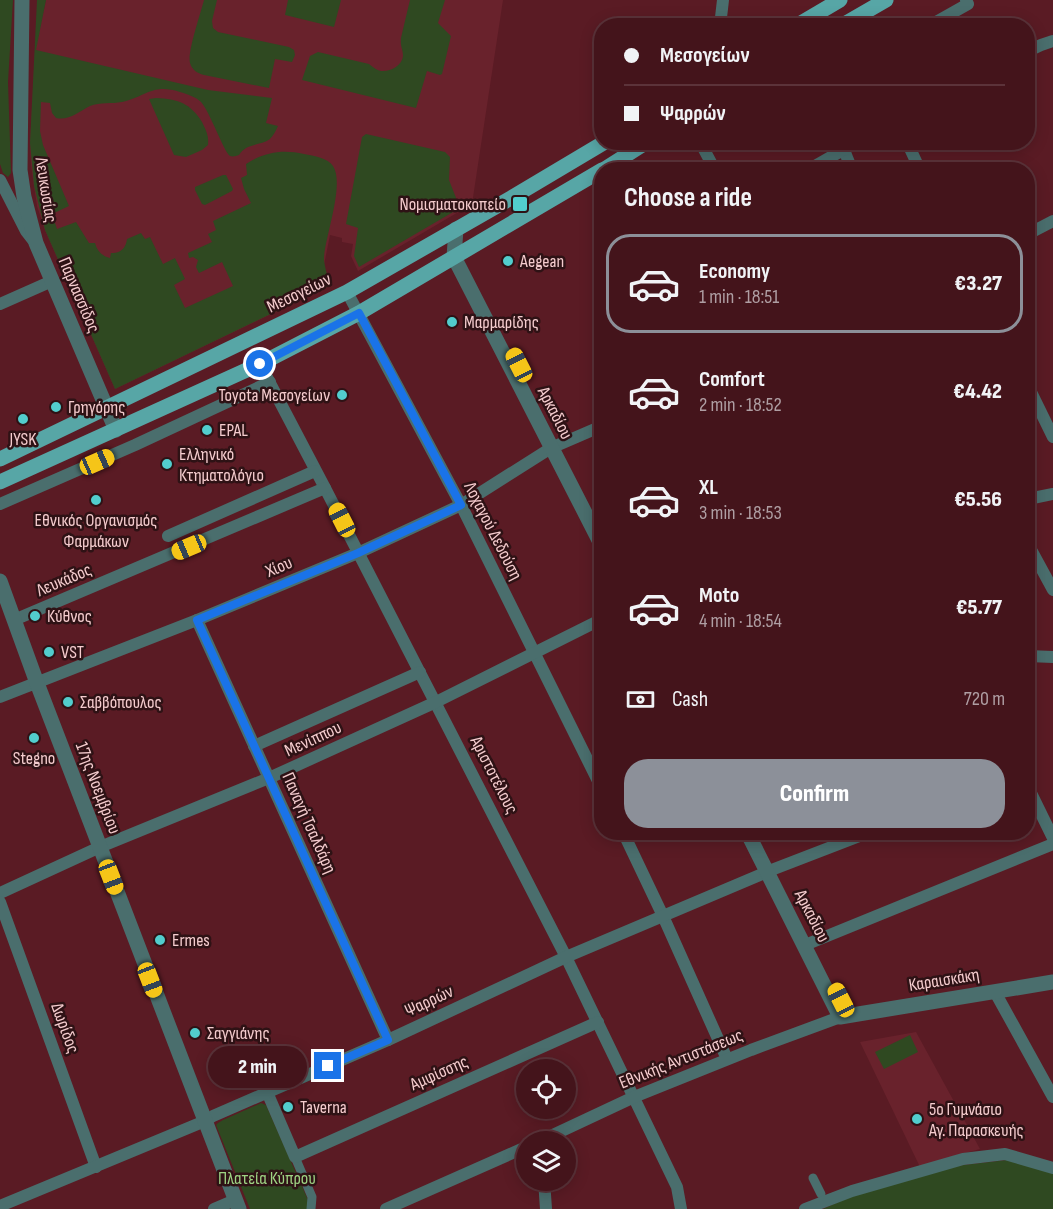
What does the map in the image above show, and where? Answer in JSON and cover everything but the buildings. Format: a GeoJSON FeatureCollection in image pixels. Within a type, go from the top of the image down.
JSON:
{"type":"FeatureCollection","features":[{"type":"Feature","properties":{"kind":"main road"},"geometry":{"type":"LineString","coordinates":[[810,18],[840,0]]}},
{"type":"Feature","properties":{"kind":"main road"},"geometry":{"type":"LineString","coordinates":[[856,18],[886,0]]}},
{"type":"Feature","properties":{"kind":"main road","name":"Μεσογείων"},"geometry":{"type":"LineString","coordinates":[[0,459],[347,292],[594,148]]}},
{"type":"Feature","properties":{"kind":"main road"},"geometry":{"type":"LineString","coordinates":[[617,162],[635,150]]}},
{"type":"Feature","properties":{"kind":"main road"},"geometry":{"type":"LineString","coordinates":[[0,482],[260,364],[359,313],[594,177]]}},
{"type":"Feature","properties":{"kind":"street","name":"Λευκωσίας"},"geometry":{"type":"LineString","coordinates":[[22,0],[20,170],[24,197],[36,243]]}},
{"type":"Feature","properties":{"kind":"street"},"geometry":{"type":"LineString","coordinates":[[721,18],[723,0]]}},
{"type":"Feature","properties":{"kind":"street"},"geometry":{"type":"LineString","coordinates":[[944,18],[968,4],[966,0]]}},
{"type":"Feature","properties":{"kind":"street"},"geometry":{"type":"LineString","coordinates":[[1035,48],[1053,41]]}},
{"type":"Feature","properties":{"kind":"street"},"geometry":{"type":"LineString","coordinates":[[819,162],[836,150]]}},
{"type":"Feature","properties":{"kind":"street","name":"Παρνασσίδος"},"geometry":{"type":"LineString","coordinates":[[0,180],[26,231],[36,243],[116,430]]}},
{"type":"Feature","properties":{"kind":"street"},"geometry":{"type":"LineString","coordinates":[[1035,230],[1053,221]]}},
{"type":"Feature","properties":{"kind":"street"},"geometry":{"type":"LineString","coordinates":[[456,229],[458,255]]}},
{"type":"Feature","properties":{"kind":"street","name":"Αρκαδίου"},"geometry":{"type":"LineString","coordinates":[[458,255],[555,446],[594,529]]}},
{"type":"Feature","properties":{"kind":"street"},"geometry":{"type":"LineString","coordinates":[[0,304],[52,281]]}},
{"type":"Feature","properties":{"kind":"street","name":"Λοχαγού Δεδούση"},"geometry":{"type":"LineString","coordinates":[[347,292],[461,505],[594,773]]}},
{"type":"Feature","properties":{"kind":"street","name":"Αριστοτέλους"},"geometry":{"type":"LineString","coordinates":[[260,364],[566,957],[677,1187],[681,1209]]}},
{"type":"Feature","properties":{"kind":"street"},"geometry":{"type":"LineString","coordinates":[[0,504],[135,445],[270,382]]}},
{"type":"Feature","properties":{"kind":"street"},"geometry":{"type":"LineString","coordinates":[[1035,400],[1053,437]]}},
{"type":"Feature","properties":{"kind":"street","name":"Χίου"},"geometry":{"type":"LineString","coordinates":[[0,697],[197,620],[358,553],[461,505],[555,446],[594,429]]}},
{"type":"Feature","properties":{"kind":"street","name":"Αρκαδίου"},"geometry":{"type":"LineString","coordinates":[[555,446],[594,513]]}},
{"type":"Feature","properties":{"kind":"street"},"geometry":{"type":"LineString","coordinates":[[168,536],[315,471]]}},
{"type":"Feature","properties":{"kind":"street","name":"Λευκάδος"},"geometry":{"type":"LineString","coordinates":[[14,620],[325,488]]}},
{"type":"Feature","properties":{"kind":"street"},"geometry":{"type":"LineString","coordinates":[[1035,498],[1053,494]]}},
{"type":"Feature","properties":{"kind":"street"},"geometry":{"type":"LineString","coordinates":[[1035,557],[1053,590]]}},
{"type":"Feature","properties":{"kind":"street","name":"17ης Νοεμβρίου"},"geometry":{"type":"LineString","coordinates":[[0,581],[237,1204]]}},
{"type":"Feature","properties":{"kind":"street","name":"Παναγή Τσαλδάρη"},"geometry":{"type":"LineString","coordinates":[[197,620],[388,1040]]}},
{"type":"Feature","properties":{"kind":"street","name":"Μενίππου"},"geometry":{"type":"LineString","coordinates":[[0,892],[269,778],[436,702],[594,624]]}},
{"type":"Feature","properties":{"kind":"street"},"geometry":{"type":"LineString","coordinates":[[1035,656],[1053,657]]}},
{"type":"Feature","properties":{"kind":"street"},"geometry":{"type":"LineString","coordinates":[[254,746],[420,672]]}},
{"type":"Feature","properties":{"kind":"street"},"geometry":{"type":"LineString","coordinates":[[1035,801],[1053,838]]}},
{"type":"Feature","properties":{"kind":"street"},"geometry":{"type":"LineString","coordinates":[[627,840],[728,1059]]}},
{"type":"Feature","properties":{"kind":"street","name":"Αρκαδίου"},"geometry":{"type":"LineString","coordinates":[[752,840],[771,871]]}},
{"type":"Feature","properties":{"kind":"street","name":"Αρκαδίου"},"geometry":{"type":"LineString","coordinates":[[758,840],[771,871],[845,1016]]}},
{"type":"Feature","properties":{"kind":"street","name":"Ψαρρών"},"geometry":{"type":"LineString","coordinates":[[0,1206],[205,1121],[388,1040],[566,957],[850,840]]}},
{"type":"Feature","properties":{"kind":"street"},"geometry":{"type":"LineString","coordinates":[[808,944],[1053,844]]}},
{"type":"Feature","properties":{"kind":"street","name":"Δωρίδος"},"geometry":{"type":"LineString","coordinates":[[0,902],[96,1167]]}},
{"type":"Feature","properties":{"kind":"street","name":"Καραισκάκη"},"geometry":{"type":"LineString","coordinates":[[845,1016],[1053,982]]}},
{"type":"Feature","properties":{"kind":"street"},"geometry":{"type":"LineString","coordinates":[[995,992],[1053,1097]]}},
{"type":"Feature","properties":{"kind":"street","name":"Εθνικής Αντιστάσεως"},"geometry":{"type":"LineString","coordinates":[[561,1131],[634,1097],[845,1016]]}},
{"type":"Feature","properties":{"kind":"street","name":"Αμφίσσης"},"geometry":{"type":"LineString","coordinates":[[295,1157],[598,1022]]}},
{"type":"Feature","properties":{"kind":"street"},"geometry":{"type":"LineString","coordinates":[[267,1092],[312,1197],[311,1209]]}},
{"type":"Feature","properties":{"kind":"street"},"geometry":{"type":"LineString","coordinates":[[386,1209],[516,1151]]}},
{"type":"Feature","properties":{"kind":"street"},"geometry":{"type":"LineString","coordinates":[[805,1209],[852,1191],[963,1159],[1005,1154],[1053,1168]]}},
{"type":"Feature","properties":{"kind":"street"},"geometry":{"type":"LineString","coordinates":[[813,1178],[820,1194]]}},
{"type":"Feature","properties":{"kind":"street"},"geometry":{"type":"LineString","coordinates":[[545,1191],[546,1209]]}},
{"type":"Feature","properties":{"kind":"street"},"geometry":{"type":"LineString","coordinates":[[214,1209],[237,1204]]}},
{"type":"Feature","properties":{"kind":"shaded area"},"geometry":{"type":"Polygon","coordinates":[[[46,0],[503,0],[472,204],[358,271],[351,256],[353,244],[342,242],[342,238],[330,235],[321,280],[325,288],[115,389],[45,230],[37,206],[30,143],[35,50],[46,0]]]}},
{"type":"Feature","properties":{"kind":"shaded area"},"geometry":{"type":"Polygon","coordinates":[[[916,1032],[980,1149],[920,1167],[860,1042],[916,1032]]]}},
{"type":"Feature","properties":{"kind":"green space"},"geometry":{"type":"Polygon","coordinates":[[[0,0],[13,0],[8,82],[11,173],[8,177],[3,173],[0,164],[0,0]]]}},
{"type":"Feature","properties":{"kind":"green space"},"geometry":{"type":"Polygon","coordinates":[[[37,0],[46,0],[36,50],[208,90],[272,98],[266,123],[278,126],[270,139],[245,148],[239,155],[230,156],[201,102],[180,92],[156,90],[122,102],[90,106],[61,119],[56,118],[52,113],[50,103],[41,102],[40,131],[43,145],[69,206],[52,214],[57,229],[76,222],[89,243],[95,243],[100,253],[110,258],[111,253],[122,250],[127,239],[141,233],[145,239],[150,237],[163,264],[175,258],[185,279],[174,285],[185,308],[233,286],[222,262],[199,273],[196,267],[198,260],[193,257],[189,258],[188,253],[212,242],[208,234],[216,230],[213,221],[251,203],[241,178],[247,175],[246,164],[274,153],[289,152],[312,156],[331,163],[336,174],[336,197],[324,258],[331,285],[115,389],[45,230],[34,186],[30,143],[37,0]]]}},
{"type":"Feature","properties":{"kind":"green space"},"geometry":{"type":"Polygon","coordinates":[[[204,0],[217,0],[212,21],[213,28],[218,32],[294,50],[295,55],[292,62],[275,59],[269,88],[204,75],[192,68],[190,51],[204,0]]]}},
{"type":"Feature","properties":{"kind":"green space"},"geometry":{"type":"Polygon","coordinates":[[[288,0],[341,0],[334,27],[285,15],[288,0]]]}},
{"type":"Feature","properties":{"kind":"green space"},"geometry":{"type":"Polygon","coordinates":[[[410,0],[445,0],[438,23],[451,36],[442,74],[427,71],[416,108],[302,80],[310,56],[318,52],[369,64],[381,71],[395,68],[403,56],[401,38],[410,0]]]}},
{"type":"Feature","properties":{"kind":"green space"},"geometry":{"type":"Polygon","coordinates":[[[149,99],[177,101],[193,110],[205,128],[208,145],[186,157],[174,155],[149,99]]]}},
{"type":"Feature","properties":{"kind":"green space"},"geometry":{"type":"Polygon","coordinates":[[[366,134],[445,152],[450,157],[449,180],[460,208],[359,267],[354,256],[358,228],[346,224],[362,137],[366,134]]]}},
{"type":"Feature","properties":{"kind":"green space"},"geometry":{"type":"Polygon","coordinates":[[[226,175],[232,191],[205,205],[202,204],[195,187],[226,175]]]}},
{"type":"Feature","properties":{"kind":"green space"},"geometry":{"type":"Polygon","coordinates":[[[910,1035],[918,1052],[884,1069],[875,1052],[910,1035]]]}},
{"type":"Feature","properties":{"kind":"green space","name":"Πλατεία Κύπρου"},"geometry":{"type":"Polygon","coordinates":[[[261,1103],[266,1105],[308,1200],[307,1209],[250,1209],[216,1125],[261,1103]]]}},
{"type":"Feature","properties":{"kind":"green space"},"geometry":{"type":"Polygon","coordinates":[[[1007,1160],[1053,1173],[1053,1209],[823,1209],[849,1197],[955,1166],[1007,1160]]]}},
{"type":"Feature","properties":{"kind":"place","name":"Νομισματοκοπείο"},"geometry":{"type":"Point","coordinates":[520,204]}},
{"type":"Feature","properties":{"kind":"place","name":"Aegean"},"geometry":{"type":"Point","coordinates":[508,261]}},
{"type":"Feature","properties":{"kind":"place","name":"Μαρμαρίδης"},"geometry":{"type":"Point","coordinates":[452,322]}},
{"type":"Feature","properties":{"kind":"place","name":"Toyota Μεσογείων"},"geometry":{"type":"Point","coordinates":[342,395]}},
{"type":"Feature","properties":{"kind":"place","name":"Γρηγόρης"},"geometry":{"type":"Point","coordinates":[56,407]}},
{"type":"Feature","properties":{"kind":"place","name":"JYSK"},"geometry":{"type":"Point","coordinates":[23,419]}},
{"type":"Feature","properties":{"kind":"place","name":"EPAL"},"geometry":{"type":"Point","coordinates":[207,430]}},
{"type":"Feature","properties":{"kind":"place","name":"Ελληνικό Κτηματολόγιο"},"geometry":{"type":"Point","coordinates":[167,464]}},
{"type":"Feature","properties":{"kind":"place","name":"Εθνικός Οργανισμός Φαρμάκων"},"geometry":{"type":"Point","coordinates":[96,500]}},
{"type":"Feature","properties":{"kind":"place","name":"Κύθνος"},"geometry":{"type":"Point","coordinates":[35,616]}},
{"type":"Feature","properties":{"kind":"place","name":"VST"},"geometry":{"type":"Point","coordinates":[49,652]}},
{"type":"Feature","properties":{"kind":"place","name":"Σαββόπουλος"},"geometry":{"type":"Point","coordinates":[68,702]}},
{"type":"Feature","properties":{"kind":"place","name":"Stegno"},"geometry":{"type":"Point","coordinates":[34,738]}},
{"type":"Feature","properties":{"kind":"place","name":"Ermes"},"geometry":{"type":"Point","coordinates":[160,940]}},
{"type":"Feature","properties":{"kind":"place","name":"Σαγγιάνης"},"geometry":{"type":"Point","coordinates":[195,1033]}},
{"type":"Feature","properties":{"kind":"place","name":"Taverna"},"geometry":{"type":"Point","coordinates":[288,1107]}},
{"type":"Feature","properties":{"kind":"place","name":"5ο Γυμνάσιο Αγ. Παρασκευής"},"geometry":{"type":"Point","coordinates":[917,1119]}},
{"type":"Feature","properties":{"kind":"route"},"geometry":{"type":"LineString","coordinates":[[260,364],[359,313],[461,505],[358,553],[197,620],[388,1040],[328,1066]]}}]}
